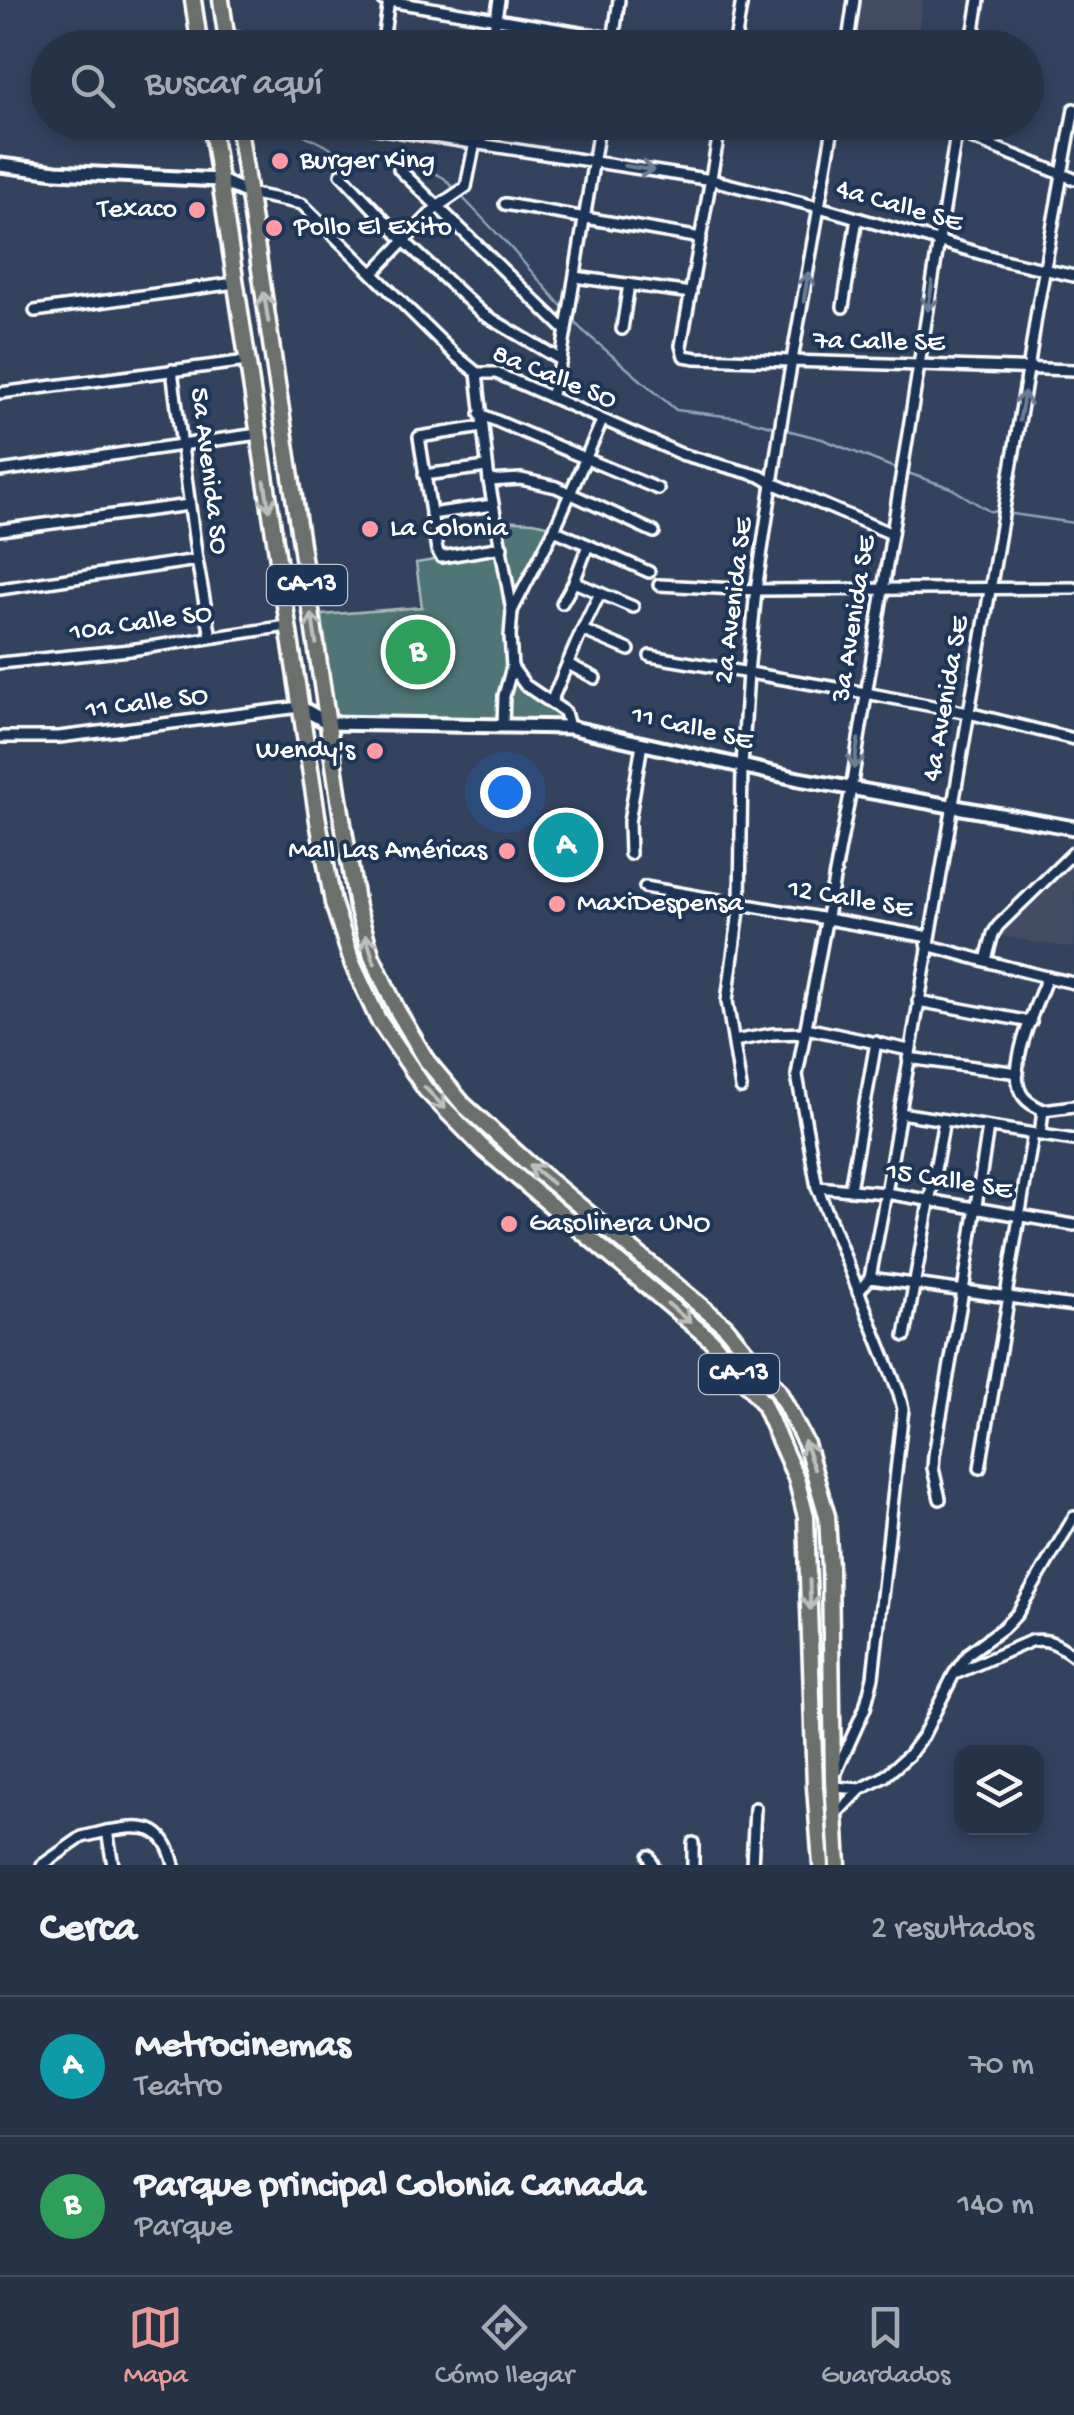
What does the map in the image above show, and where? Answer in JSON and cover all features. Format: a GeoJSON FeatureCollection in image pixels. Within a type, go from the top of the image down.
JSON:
{"type":"FeatureCollection","features":[{"type":"Feature","properties":{"kind":"highway"},"geometry":{"type":"LineString","coordinates":[[193,0],[197,30]]}},
{"type":"Feature","properties":{"kind":"highway"},"geometry":{"type":"LineString","coordinates":[[221,0],[226,30]]}},
{"type":"Feature","properties":{"kind":"highway","name":"CA-13"},"geometry":{"type":"LineString","coordinates":[[214,140],[318,821],[338,920],[378,1019],[426,1090],[484,1149],[711,1340],[763,1403],[796,1478],[806,1516],[821,1865]]}},
{"type":"Feature","properties":{"kind":"highway","name":"CA-13"},"geometry":{"type":"LineString","coordinates":[[241,140],[328,723],[358,907],[372,957],[396,1010],[427,1061],[464,1104],[528,1164],[725,1326],[778,1390],[806,1444],[827,1516],[838,1865]]}},
{"type":"Feature","properties":{"kind":"street"},"geometry":{"type":"LineString","coordinates":[[384,30],[387,0],[549,30]]}},
{"type":"Feature","properties":{"kind":"street"},"geometry":{"type":"LineString","coordinates":[[494,30],[499,0]]}},
{"type":"Feature","properties":{"kind":"street"},"geometry":{"type":"LineString","coordinates":[[614,30],[619,0]]}},
{"type":"Feature","properties":{"kind":"street"},"geometry":{"type":"LineString","coordinates":[[737,30],[742,0]]}},
{"type":"Feature","properties":{"kind":"street"},"geometry":{"type":"LineString","coordinates":[[850,30],[854,0]]}},
{"type":"Feature","properties":{"kind":"street"},"geometry":{"type":"LineString","coordinates":[[974,30],[979,0]]}},
{"type":"Feature","properties":{"kind":"street","name":"4a Avenida SE"},"geometry":{"type":"LineString","coordinates":[[858,1292],[870,1278],[886,1193],[1074,108]]}},
{"type":"Feature","properties":{"kind":"street","name":"4a Calle SE"},"geometry":{"type":"LineString","coordinates":[[464,140],[712,180],[1074,276]]}},
{"type":"Feature","properties":{"kind":"street"},"geometry":{"type":"LineString","coordinates":[[550,397],[561,360],[597,140]]}},
{"type":"Feature","properties":{"kind":"street"},"geometry":{"type":"LineString","coordinates":[[575,277],[691,293],[718,140]]}},
{"type":"Feature","properties":{"kind":"street","name":"2a Avenida SE"},"geometry":{"type":"LineString","coordinates":[[741,1088],[727,1001],[740,903],[748,672],[782,417],[831,140]]}},
{"type":"Feature","properties":{"kind":"street","name":"3a Avenida SE"},"geometry":{"type":"LineString","coordinates":[[817,1186],[797,1075],[851,789],[956,140]]}},
{"type":"Feature","properties":{"kind":"street"},"geometry":{"type":"LineString","coordinates":[[986,140],[1074,180]]}},
{"type":"Feature","properties":{"kind":"street"},"geometry":{"type":"LineString","coordinates":[[373,273],[437,207],[468,184],[476,142]]}},
{"type":"Feature","properties":{"kind":"street"},"geometry":{"type":"LineString","coordinates":[[0,165],[56,172],[220,180],[248,193]]}},
{"type":"Feature","properties":{"kind":"street"},"geometry":{"type":"LineString","coordinates":[[399,169],[566,330]]}},
{"type":"Feature","properties":{"kind":"street"},"geometry":{"type":"LineString","coordinates":[[341,174],[404,241],[483,314],[561,360]]}},
{"type":"Feature","properties":{"kind":"street","name":"8a Calle SO"},"geometry":{"type":"LineString","coordinates":[[248,193],[302,204],[476,373],[496,373],[681,454],[742,469],[892,534]]}},
{"type":"Feature","properties":{"kind":"street"},"geometry":{"type":"LineString","coordinates":[[505,204],[701,238]]}},
{"type":"Feature","properties":{"kind":"street"},"geometry":{"type":"LineString","coordinates":[[842,308],[857,218]]}},
{"type":"Feature","properties":{"kind":"street"},"geometry":{"type":"LineString","coordinates":[[35,311],[235,283]]}},
{"type":"Feature","properties":{"kind":"street"},"geometry":{"type":"LineString","coordinates":[[622,329],[629,284]]}},
{"type":"Feature","properties":{"kind":"street","name":"7a Calle SE"},"geometry":{"type":"LineString","coordinates":[[691,293],[680,346],[684,356],[793,363],[1074,370]]}},
{"type":"Feature","properties":{"kind":"street"},"geometry":{"type":"LineString","coordinates":[[0,393],[247,361]]}},
{"type":"Feature","properties":{"kind":"street","name":"5a Avenida SO"},"geometry":{"type":"LineString","coordinates":[[172,370],[211,637]]}},
{"type":"Feature","properties":{"kind":"street"},"geometry":{"type":"LineString","coordinates":[[476,373],[489,481],[512,612],[512,668],[504,696],[503,726]]}},
{"type":"Feature","properties":{"kind":"street"},"geometry":{"type":"LineString","coordinates":[[480,414],[658,490]]}},
{"type":"Feature","properties":{"kind":"street"},"geometry":{"type":"LineString","coordinates":[[512,612],[554,530],[602,421]]}},
{"type":"Feature","properties":{"kind":"street"},"geometry":{"type":"LineString","coordinates":[[482,427],[419,437],[424,476],[441,556],[502,547]]}},
{"type":"Feature","properties":{"kind":"street"},"geometry":{"type":"LineString","coordinates":[[0,471],[258,434]]}},
{"type":"Feature","properties":{"kind":"street"},"geometry":{"type":"LineString","coordinates":[[424,476],[487,467]]}},
{"type":"Feature","properties":{"kind":"street"},"geometry":{"type":"LineString","coordinates":[[489,481],[546,484],[654,532]]}},
{"type":"Feature","properties":{"kind":"street"},"geometry":{"type":"LineString","coordinates":[[0,530],[189,504]]}},
{"type":"Feature","properties":{"kind":"street"},"geometry":{"type":"LineString","coordinates":[[431,514],[493,506]]}},
{"type":"Feature","properties":{"kind":"street"},"geometry":{"type":"LineString","coordinates":[[554,530],[649,572]]}},
{"type":"Feature","properties":{"kind":"street"},"geometry":{"type":"LineString","coordinates":[[562,603],[588,545]]}},
{"type":"Feature","properties":{"kind":"street"},"geometry":{"type":"LineString","coordinates":[[0,589],[197,560]]}},
{"type":"Feature","properties":{"kind":"street"},"geometry":{"type":"LineString","coordinates":[[574,582],[633,606]]}},
{"type":"Feature","properties":{"kind":"street"},"geometry":{"type":"LineString","coordinates":[[659,585],[756,590],[1074,588]]}},
{"type":"Feature","properties":{"kind":"street"},"geometry":{"type":"LineString","coordinates":[[551,702],[600,593]]}},
{"type":"Feature","properties":{"kind":"street","name":"10a Calle SO"},"geometry":{"type":"LineString","coordinates":[[0,663],[130,650],[287,626]]}},
{"type":"Feature","properties":{"kind":"street"},"geometry":{"type":"LineString","coordinates":[[582,630],[629,650]]}},
{"type":"Feature","properties":{"kind":"street"},"geometry":{"type":"LineString","coordinates":[[650,656],[866,693],[1074,739]]}},
{"type":"Feature","properties":{"kind":"street"},"geometry":{"type":"LineString","coordinates":[[568,664],[596,678]]}},
{"type":"Feature","properties":{"kind":"street"},"geometry":{"type":"LineString","coordinates":[[512,668],[525,685],[565,712],[570,727]]}},
{"type":"Feature","properties":{"kind":"street"},"geometry":{"type":"LineString","coordinates":[[300,706],[328,723]]}},
{"type":"Feature","properties":{"kind":"street","name":"11 Calle SO"},"geometry":{"type":"LineString","coordinates":[[0,737],[59,738],[300,706]]}},
{"type":"Feature","properties":{"kind":"street","name":"11 Calle SE"},"geometry":{"type":"LineString","coordinates":[[328,723],[570,727],[851,789],[1074,828]]}},
{"type":"Feature","properties":{"kind":"street"},"geometry":{"type":"LineString","coordinates":[[630,854],[630,822],[642,744]]}},
{"type":"Feature","properties":{"kind":"street"},"geometry":{"type":"LineString","coordinates":[[986,960],[998,926],[1074,852]]}},
{"type":"Feature","properties":{"kind":"street","name":"12 Calle SE"},"geometry":{"type":"LineString","coordinates":[[645,886],[928,941],[1074,983]]}},
{"type":"Feature","properties":{"kind":"street"},"geometry":{"type":"LineString","coordinates":[[1047,977],[1023,1041],[1018,1073],[1020,1094],[1043,1110],[1074,1106]]}},
{"type":"Feature","properties":{"kind":"street"},"geometry":{"type":"LineString","coordinates":[[918,1001],[1032,1022]]}},
{"type":"Feature","properties":{"kind":"street"},"geometry":{"type":"LineString","coordinates":[[734,1041],[805,1031],[1018,1073]]}},
{"type":"Feature","properties":{"kind":"street"},"geometry":{"type":"LineString","coordinates":[[850,1189],[876,1042]]}},
{"type":"Feature","properties":{"kind":"street"},"geometry":{"type":"LineString","coordinates":[[980,1468],[1019,1216],[1043,1110]]}},
{"type":"Feature","properties":{"kind":"street"},"geometry":{"type":"LineString","coordinates":[[900,1113],[1074,1140]]}},
{"type":"Feature","properties":{"kind":"street"},"geometry":{"type":"LineString","coordinates":[[905,1336],[944,1120]]}},
{"type":"Feature","properties":{"kind":"street"},"geometry":{"type":"LineString","coordinates":[[940,1499],[934,1454],[988,1127]]}},
{"type":"Feature","properties":{"kind":"street"},"geometry":{"type":"LineString","coordinates":[[817,1186],[902,1409],[873,1677],[865,1708],[833,1784],[861,1789]]}},
{"type":"Feature","properties":{"kind":"street","name":"15 Calle SE"},"geometry":{"type":"LineString","coordinates":[[817,1186],[886,1193],[1074,1226]]}},
{"type":"Feature","properties":{"kind":"street"},"geometry":{"type":"LineString","coordinates":[[870,1278],[1074,1306]]}},
{"type":"Feature","properties":{"kind":"street"},"geometry":{"type":"LineString","coordinates":[[835,1816],[861,1789],[884,1778],[909,1755],[968,1653],[1018,1614],[1074,1517]]}},
{"type":"Feature","properties":{"kind":"street"},"geometry":{"type":"LineString","coordinates":[[954,1674],[1043,1639],[1074,1656]]}},
{"type":"Feature","properties":{"kind":"street"},"geometry":{"type":"LineString","coordinates":[[752,1865],[755,1808]]}},
{"type":"Feature","properties":{"kind":"street"},"geometry":{"type":"LineString","coordinates":[[42,1865],[82,1837],[138,1826],[164,1838],[174,1865]]}},
{"type":"Feature","properties":{"kind":"street"},"geometry":{"type":"LineString","coordinates":[[107,1831],[113,1865]]}},
{"type":"Feature","properties":{"kind":"street"},"geometry":{"type":"LineString","coordinates":[[694,1842],[694,1865]]}},
{"type":"Feature","properties":{"kind":"street"},"geometry":{"type":"LineString","coordinates":[[64,1849],[66,1865]]}},
{"type":"Feature","properties":{"kind":"shaded area"},"geometry":{"type":"Polygon","coordinates":[[[862,0],[923,0],[918,30],[856,30],[862,0]]]}},
{"type":"Feature","properties":{"kind":"shaded area"},"geometry":{"type":"Polygon","coordinates":[[[1074,858],[1074,948],[999,936],[1007,925],[1074,858]]]}},
{"type":"Feature","properties":{"kind":"green space"},"geometry":{"type":"Polygon","coordinates":[[[499,520],[552,526],[514,606],[499,520]]]}},
{"type":"Feature","properties":{"kind":"green space"},"geometry":{"type":"Polygon","coordinates":[[[501,549],[511,613],[510,667],[565,712],[569,727],[335,723],[322,615],[422,607],[416,563],[501,549]]]}},
{"type":"Feature","properties":{"kind":"waterway"},"geometry":{"type":"LineString","coordinates":[[314,140],[334,150],[375,151],[408,159],[444,178],[565,310]]}},
{"type":"Feature","properties":{"kind":"waterway"},"geometry":{"type":"LineString","coordinates":[[570,317],[676,410],[741,418],[775,427]]}},
{"type":"Feature","properties":{"kind":"waterway"},"geometry":{"type":"LineString","coordinates":[[783,429],[822,439],[897,469]]}},
{"type":"Feature","properties":{"kind":"waterway"},"geometry":{"type":"LineString","coordinates":[[905,472],[951,488],[989,511],[998,512]]}},
{"type":"Feature","properties":{"kind":"waterway"},"geometry":{"type":"LineString","coordinates":[[1006,513],[1074,523]]}},
{"type":"Feature","properties":{"kind":"place","name":"Burger King"},"geometry":{"type":"Point","coordinates":[280,161]}},
{"type":"Feature","properties":{"kind":"place","name":"Texaco"},"geometry":{"type":"Point","coordinates":[197,210]}},
{"type":"Feature","properties":{"kind":"place","name":"Pollo El Exito"},"geometry":{"type":"Point","coordinates":[274,228]}},
{"type":"Feature","properties":{"kind":"place","name":"La Colonia"},"geometry":{"type":"Point","coordinates":[370,529]}},
{"type":"Feature","properties":{"kind":"place","name":"Parque principal Colonia Canada"},"geometry":{"type":"Point","coordinates":[418,652]}},
{"type":"Feature","properties":{"kind":"place","name":"Wendy's"},"geometry":{"type":"Point","coordinates":[375,751]}},
{"type":"Feature","properties":{"kind":"place","name":"Metrocinemas"},"geometry":{"type":"Point","coordinates":[566,845]}},
{"type":"Feature","properties":{"kind":"place","name":"Mall Las Américas"},"geometry":{"type":"Point","coordinates":[507,851]}},
{"type":"Feature","properties":{"kind":"place","name":"MaxiDespensa"},"geometry":{"type":"Point","coordinates":[557,904]}},
{"type":"Feature","properties":{"kind":"place","name":"Gasolinera UNO"},"geometry":{"type":"Point","coordinates":[509,1224]}}]}
